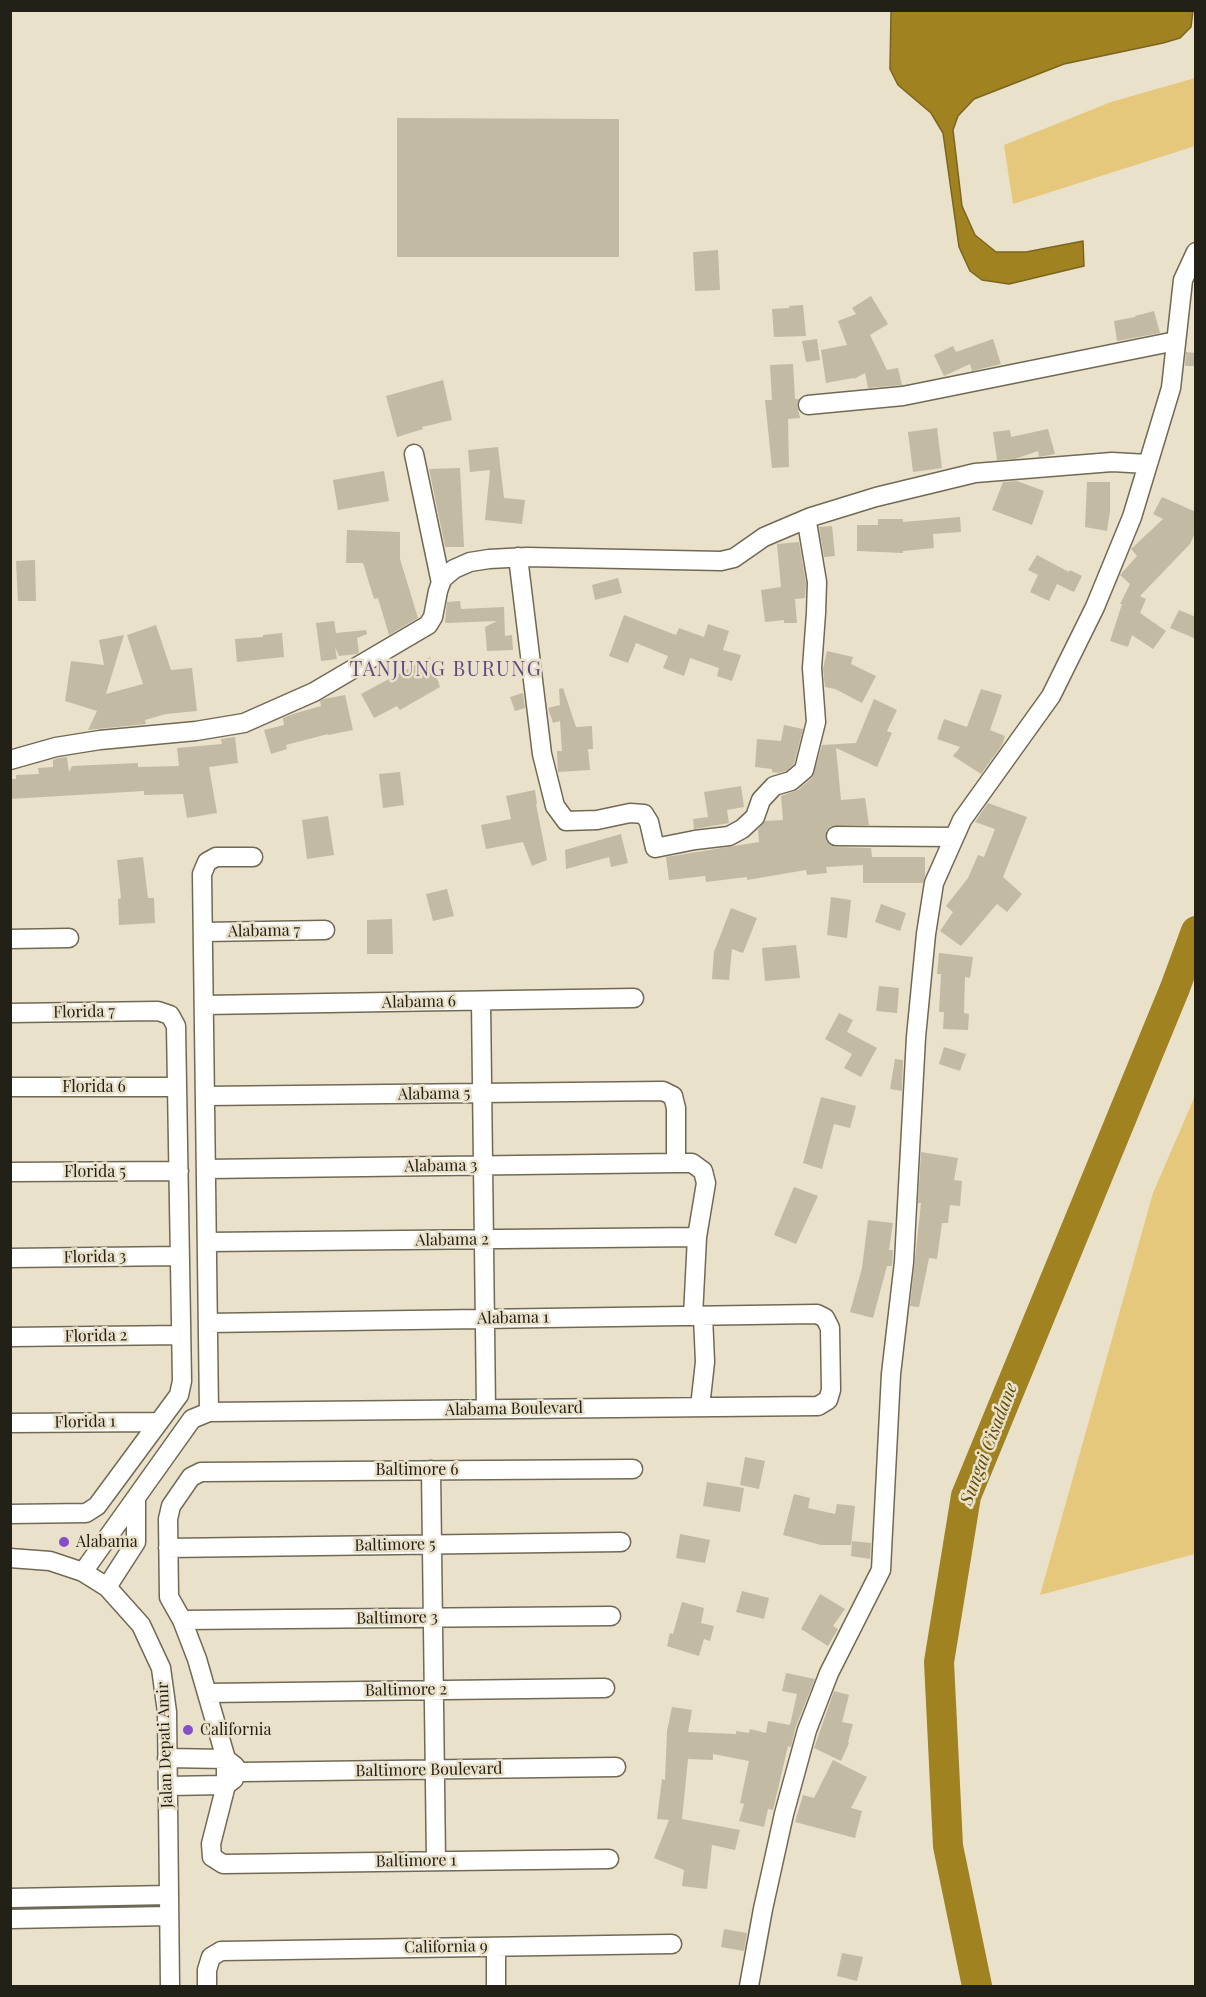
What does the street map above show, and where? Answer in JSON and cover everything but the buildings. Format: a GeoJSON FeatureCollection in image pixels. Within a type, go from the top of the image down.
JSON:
{"type":"FeatureCollection","features":[{"type":"Feature","properties":{"kind":"street"},"geometry":{"type":"LineString","coordinates":[[749,1986],[784,1814],[807,1730],[829,1673],[881,1570],[891,1374],[904,1262],[916,1037],[926,934],[934,884],[962,820],[1051,696],[1095,607],[1132,517],[1171,388],[1183,280],[1196,252]]}},
{"type":"Feature","properties":{"kind":"street"},"geometry":{"type":"LineString","coordinates":[[807,405],[903,396],[1176,341]]}},
{"type":"Feature","properties":{"kind":"street"},"geometry":{"type":"LineString","coordinates":[[414,454],[441,583]]}},
{"type":"Feature","properties":{"kind":"street"},"geometry":{"type":"LineString","coordinates":[[10,759],[56,747],[100,740],[196,731],[244,723],[314,692],[428,625],[433,617],[442,579],[453,569],[471,562],[489,558],[518,557],[722,561],[734,558],[764,537],[804,520],[876,497],[975,473],[1112,462],[1148,464]]}},
{"type":"Feature","properties":{"kind":"street"},"geometry":{"type":"LineString","coordinates":[[518,557],[542,754],[555,806],[566,821],[597,820],[630,813],[644,814],[649,822],[655,848],[729,836],[742,829],[755,817],[761,800],[774,786],[791,781],[804,770],[816,722],[812,668],[817,582],[808,528],[804,520]]}},
{"type":"Feature","properties":{"kind":"street"},"geometry":{"type":"LineString","coordinates":[[836,836],[954,837]]}},
{"type":"Feature","properties":{"kind":"street"},"geometry":{"type":"LineString","coordinates":[[83,1572],[192,1419],[209,1412],[202,874],[207,862],[216,857],[253,857]]}},
{"type":"Feature","properties":{"kind":"street","name":"Alabama 7"},"geometry":{"type":"LineString","coordinates":[[203,932],[325,930]]}},
{"type":"Feature","properties":{"kind":"street"},"geometry":{"type":"LineString","coordinates":[[10,939],[69,938]]}},
{"type":"Feature","properties":{"kind":"street","name":"Alabama 6"},"geometry":{"type":"LineString","coordinates":[[204,1005],[634,998]]}},
{"type":"Feature","properties":{"kind":"street"},"geometry":{"type":"LineString","coordinates":[[481,1001],[486,1409]]}},
{"type":"Feature","properties":{"kind":"street","name":"Florida 7"},"geometry":{"type":"LineString","coordinates":[[10,1012],[158,1011],[170,1015],[176,1026],[177,1087]]}},
{"type":"Feature","properties":{"kind":"street","name":"Florida 6"},"geometry":{"type":"LineString","coordinates":[[10,1087],[177,1087]]}},
{"type":"Feature","properties":{"kind":"street"},"geometry":{"type":"LineString","coordinates":[[10,1515],[86,1513],[97,1506],[179,1395],[182,1381],[177,1087]]}},
{"type":"Feature","properties":{"kind":"street","name":"Alabama 5"},"geometry":{"type":"LineString","coordinates":[[205,1096],[663,1092],[673,1096],[676,1108],[676,1163]]}},
{"type":"Feature","properties":{"kind":"street","name":"Alabama 3"},"geometry":{"type":"LineString","coordinates":[[206,1169],[692,1163],[703,1171],[706,1183],[697,1238]]}},
{"type":"Feature","properties":{"kind":"street","name":"Florida 5"},"geometry":{"type":"LineString","coordinates":[[10,1172],[179,1171]]}},
{"type":"Feature","properties":{"kind":"street"},"geometry":{"type":"LineString","coordinates":[[697,1238],[698,1316],[705,1362],[700,1407]]}},
{"type":"Feature","properties":{"kind":"street","name":"Alabama 2"},"geometry":{"type":"LineString","coordinates":[[207,1242],[697,1238]]}},
{"type":"Feature","properties":{"kind":"street","name":"Florida 3"},"geometry":{"type":"LineString","coordinates":[[10,1258],[180,1256]]}},
{"type":"Feature","properties":{"kind":"street","name":"Alabama 1"},"geometry":{"type":"LineString","coordinates":[[208,1323],[817,1314],[825,1318],[830,1328],[831,1390],[828,1400],[818,1406]]}},
{"type":"Feature","properties":{"kind":"street","name":"Florida 2"},"geometry":{"type":"LineString","coordinates":[[10,1337],[181,1335]]}},
{"type":"Feature","properties":{"kind":"street","name":"Alabama Boulevard"},"geometry":{"type":"LineString","coordinates":[[209,1412],[818,1406]]}},
{"type":"Feature","properties":{"kind":"street","name":"Florida 1"},"geometry":{"type":"LineString","coordinates":[[10,1423],[159,1422]]}},
{"type":"Feature","properties":{"kind":"street","name":"Baltimore 6"},"geometry":{"type":"LineString","coordinates":[[168,1548],[168,1519],[171,1506],[191,1477],[201,1472],[633,1469]]}},
{"type":"Feature","properties":{"kind":"street"},"geometry":{"type":"LineString","coordinates":[[431,1470],[436,1861]]}},
{"type":"Feature","properties":{"kind":"street"},"geometry":{"type":"LineString","coordinates":[[107,1587],[136,1542],[136,1497]]}},
{"type":"Feature","properties":{"kind":"street","name":"Baltimore 5"},"geometry":{"type":"LineString","coordinates":[[168,1548],[621,1542]]}},
{"type":"Feature","properties":{"kind":"street"},"geometry":{"type":"LineString","coordinates":[[168,1548],[169,1597],[182,1620],[197,1659],[226,1759],[226,1785]]}},
{"type":"Feature","properties":{"kind":"street","name":"Jalan Depati Amir"},"geometry":{"type":"LineString","coordinates":[[10,1558],[50,1561],[83,1572],[107,1587],[141,1625],[161,1668],[167,1712],[170,1986]]}},
{"type":"Feature","properties":{"kind":"street","name":"Baltimore 3"},"geometry":{"type":"LineString","coordinates":[[182,1620],[611,1616]]}},
{"type":"Feature","properties":{"kind":"street","name":"Baltimore 2"},"geometry":{"type":"LineString","coordinates":[[207,1693],[605,1688]]}},
{"type":"Feature","properties":{"kind":"street"},"geometry":{"type":"LineString","coordinates":[[167,1758],[226,1759],[242,1772],[226,1785],[168,1786]]}},
{"type":"Feature","properties":{"kind":"street","name":"Baltimore Boulevard"},"geometry":{"type":"LineString","coordinates":[[242,1772],[616,1767]]}},
{"type":"Feature","properties":{"kind":"street","name":"Baltimore 1"},"geometry":{"type":"LineString","coordinates":[[226,1785],[211,1844],[212,1857],[223,1864],[609,1859]]}},
{"type":"Feature","properties":{"kind":"street"},"geometry":{"type":"LineString","coordinates":[[10,1898],[169,1895]]}},
{"type":"Feature","properties":{"kind":"street"},"geometry":{"type":"LineString","coordinates":[[10,1919],[169,1916]]}},
{"type":"Feature","properties":{"kind":"street","name":"California 9"},"geometry":{"type":"LineString","coordinates":[[207,1986],[207,1970],[211,1957],[221,1951],[672,1944]]}},
{"type":"Feature","properties":{"kind":"street"},"geometry":{"type":"LineString","coordinates":[[496,1947],[496,1986]]}},
{"type":"Feature","properties":{"kind":"shaded area"},"geometry":{"type":"Polygon","coordinates":[[[891,11],[1193,11],[1191,27],[1180,38],[1064,64],[974,99],[958,116],[953,130],[962,206],[975,235],[996,252],[1026,252],[1083,241],[1084,266],[1009,284],[982,280],[970,271],[959,247],[943,133],[931,113],[898,85],[890,69],[891,11]]]}},
{"type":"Feature","properties":{"kind":"shaded area"},"geometry":{"type":"Polygon","coordinates":[[[1195,78],[1195,146],[1013,204],[1004,145],[1111,102],[1195,78]]]}},
{"type":"Feature","properties":{"kind":"shaded area"},"geometry":{"type":"Polygon","coordinates":[[[1195,1096],[1195,1554],[1040,1595],[1153,1193],[1195,1096]]]}},
{"type":"Feature","properties":{"kind":"waterway","name":"Sungai Cisadane"},"geometry":{"type":"LineString","coordinates":[[977,1986],[948,1846],[939,1662],[966,1496],[1175,988],[1196,931]]}},
{"type":"Feature","properties":{"kind":"place","name":"Alabama"},"geometry":{"type":"Point","coordinates":[64,1542]}},
{"type":"Feature","properties":{"kind":"place","name":"California"},"geometry":{"type":"Point","coordinates":[188,1730]}},
{"type":"Feature","properties":{"kind":"district","name":"TANJUNG BURUNG"},"geometry":{"type":"Point","coordinates":[446,670]}}]}
